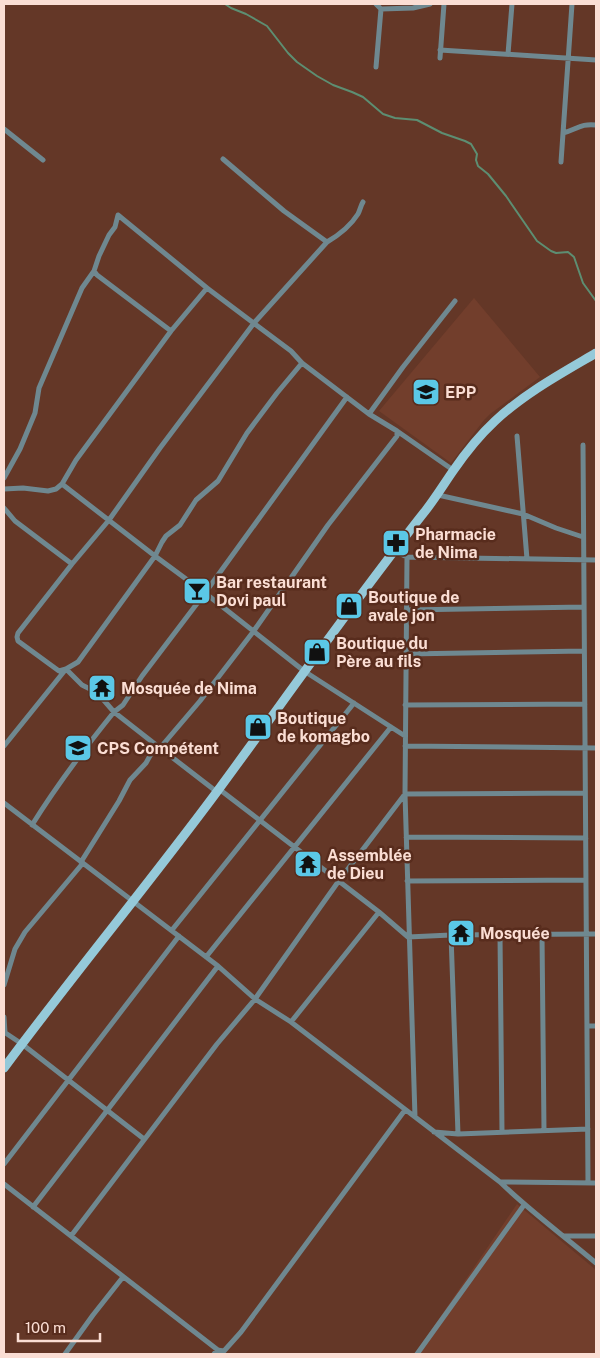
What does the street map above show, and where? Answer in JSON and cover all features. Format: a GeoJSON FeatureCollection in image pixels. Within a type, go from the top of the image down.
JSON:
{"type":"FeatureCollection","features":[{"type":"Feature","properties":{"kind":"main road"},"geometry":{"type":"LineString","coordinates":[[4,1068],[218,791],[304,671],[438,494],[453,470],[487,429],[504,413],[542,385],[596,353]]}},
{"type":"Feature","properties":{"kind":"street"},"geometry":{"type":"LineString","coordinates":[[376,4],[381,10],[376,67]]}},
{"type":"Feature","properties":{"kind":"street"},"geometry":{"type":"LineString","coordinates":[[381,10],[413,8],[430,4]]}},
{"type":"Feature","properties":{"kind":"street"},"geometry":{"type":"LineString","coordinates":[[440,58],[444,4]]}},
{"type":"Feature","properties":{"kind":"street"},"geometry":{"type":"LineString","coordinates":[[508,54],[512,4]]}},
{"type":"Feature","properties":{"kind":"street"},"geometry":{"type":"LineString","coordinates":[[561,162],[572,4]]}},
{"type":"Feature","properties":{"kind":"street"},"geometry":{"type":"LineString","coordinates":[[440,50],[596,60]]}},
{"type":"Feature","properties":{"kind":"street"},"geometry":{"type":"LineString","coordinates":[[563,133],[582,125],[596,125]]}},
{"type":"Feature","properties":{"kind":"street"},"geometry":{"type":"LineString","coordinates":[[4,128],[43,160]]}},
{"type":"Feature","properties":{"kind":"street"},"geometry":{"type":"LineString","coordinates":[[223,159],[284,211],[327,242]]}},
{"type":"Feature","properties":{"kind":"street"},"geometry":{"type":"LineString","coordinates":[[302,363],[247,433],[218,481],[196,500],[180,525],[166,536],[155,556],[78,662],[59,671],[18,641],[18,634],[109,520],[170,434],[254,322],[327,242],[338,235],[359,213],[363,202]]}},
{"type":"Feature","properties":{"kind":"street"},"geometry":{"type":"LineString","coordinates":[[4,478],[28,431],[35,413],[39,388],[82,288],[94,271],[118,215],[207,288],[292,352],[302,363],[369,414],[453,470]]}},
{"type":"Feature","properties":{"kind":"street"},"geometry":{"type":"LineString","coordinates":[[94,271],[96,276],[171,331]]}},
{"type":"Feature","properties":{"kind":"street"},"geometry":{"type":"LineString","coordinates":[[4,489],[23,488],[48,491],[56,489],[62,484],[76,460],[171,331],[207,288]]}},
{"type":"Feature","properties":{"kind":"street"},"geometry":{"type":"LineString","coordinates":[[369,414],[455,301]]}},
{"type":"Feature","properties":{"kind":"street"},"geometry":{"type":"LineString","coordinates":[[32,825],[77,758],[114,712],[122,705],[347,397]]}},
{"type":"Feature","properties":{"kind":"street"},"geometry":{"type":"LineString","coordinates":[[4,985],[15,949],[25,932],[82,863],[130,780],[146,763],[158,746],[200,702],[254,632],[328,525],[397,436],[397,431]]}},
{"type":"Feature","properties":{"kind":"street"},"geometry":{"type":"LineString","coordinates":[[517,436],[527,559]]}},
{"type":"Feature","properties":{"kind":"street"},"geometry":{"type":"LineString","coordinates":[[583,445],[588,1183]]}},
{"type":"Feature","properties":{"kind":"street"},"geometry":{"type":"LineString","coordinates":[[62,484],[304,671],[404,736]]}},
{"type":"Feature","properties":{"kind":"street"},"geometry":{"type":"LineString","coordinates":[[438,494],[524,514],[556,528],[584,537]]}},
{"type":"Feature","properties":{"kind":"street"},"geometry":{"type":"LineString","coordinates":[[4,508],[15,521],[72,564]]}},
{"type":"Feature","properties":{"kind":"street"},"geometry":{"type":"LineString","coordinates":[[394,551],[407,557],[596,560]]}},
{"type":"Feature","properties":{"kind":"street"},"geometry":{"type":"LineString","coordinates":[[407,557],[404,736],[408,937],[415,1117]]}},
{"type":"Feature","properties":{"kind":"street"},"geometry":{"type":"LineString","coordinates":[[406,610],[584,607]]}},
{"type":"Feature","properties":{"kind":"street"},"geometry":{"type":"LineString","coordinates":[[406,654],[584,651]]}},
{"type":"Feature","properties":{"kind":"street"},"geometry":{"type":"LineString","coordinates":[[66,669],[82,685],[101,697],[114,712],[218,791],[260,820],[379,912],[408,937],[596,934]]}},
{"type":"Feature","properties":{"kind":"street"},"geometry":{"type":"LineString","coordinates":[[4,746],[66,669]]}},
{"type":"Feature","properties":{"kind":"street"},"geometry":{"type":"LineString","coordinates":[[172,930],[354,702]]}},
{"type":"Feature","properties":{"kind":"street"},"geometry":{"type":"LineString","coordinates":[[405,705],[585,704]]}},
{"type":"Feature","properties":{"kind":"street"},"geometry":{"type":"LineString","coordinates":[[122,705],[122,718]]}},
{"type":"Feature","properties":{"kind":"street"},"geometry":{"type":"LineString","coordinates":[[206,956],[392,727]]}},
{"type":"Feature","properties":{"kind":"street"},"geometry":{"type":"LineString","coordinates":[[405,746],[596,748]]}},
{"type":"Feature","properties":{"kind":"street"},"geometry":{"type":"LineString","coordinates":[[405,794],[585,793]]}},
{"type":"Feature","properties":{"kind":"street"},"geometry":{"type":"LineString","coordinates":[[71,1236],[217,1044],[255,999],[338,882],[405,794]]}},
{"type":"Feature","properties":{"kind":"street"},"geometry":{"type":"LineString","coordinates":[[4,803],[206,956],[255,999],[291,1022],[500,1182],[524,1205],[596,1263]]}},
{"type":"Feature","properties":{"kind":"street"},"geometry":{"type":"LineString","coordinates":[[406,836],[586,838]]}},
{"type":"Feature","properties":{"kind":"street"},"geometry":{"type":"LineString","coordinates":[[407,881],[586,880]]}},
{"type":"Feature","properties":{"kind":"street"},"geometry":{"type":"LineString","coordinates":[[291,1022],[379,912]]}},
{"type":"Feature","properties":{"kind":"street"},"geometry":{"type":"LineString","coordinates":[[500,935],[502,1132]]}},
{"type":"Feature","properties":{"kind":"street"},"geometry":{"type":"LineString","coordinates":[[542,935],[544,1130]]}},
{"type":"Feature","properties":{"kind":"street"},"geometry":{"type":"LineString","coordinates":[[4,1164],[179,936]]}},
{"type":"Feature","properties":{"kind":"street"},"geometry":{"type":"LineString","coordinates":[[451,936],[458,1134]]}},
{"type":"Feature","properties":{"kind":"street"},"geometry":{"type":"LineString","coordinates":[[33,1206],[218,966]]}},
{"type":"Feature","properties":{"kind":"street"},"geometry":{"type":"LineString","coordinates":[[4,1017],[4,1032],[144,1139]]}},
{"type":"Feature","properties":{"kind":"street"},"geometry":{"type":"LineString","coordinates":[[587,1026],[596,1026]]}},
{"type":"Feature","properties":{"kind":"street"},"geometry":{"type":"LineString","coordinates":[[215,1352],[224,1351],[240,1332],[405,1110]]}},
{"type":"Feature","properties":{"kind":"street"},"geometry":{"type":"LineString","coordinates":[[434,1132],[458,1134],[588,1129]]}},
{"type":"Feature","properties":{"kind":"street"},"geometry":{"type":"LineString","coordinates":[[500,1182],[596,1183]]}},
{"type":"Feature","properties":{"kind":"street"},"geometry":{"type":"LineString","coordinates":[[4,1184],[215,1352],[223,1354]]}},
{"type":"Feature","properties":{"kind":"street"},"geometry":{"type":"LineString","coordinates":[[417,1354],[524,1205]]}},
{"type":"Feature","properties":{"kind":"street"},"geometry":{"type":"LineString","coordinates":[[564,1236],[596,1236]]}},
{"type":"Feature","properties":{"kind":"street"},"geometry":{"type":"LineString","coordinates":[[65,1354],[123,1277]]}},
{"type":"Feature","properties":{"kind":"shaded area"},"geometry":{"type":"Polygon","coordinates":[[[474,298],[540,377],[490,414],[451,463],[379,411],[474,298]]]}},
{"type":"Feature","properties":{"kind":"shaded area"},"geometry":{"type":"Polygon","coordinates":[[[517,1204],[596,1270],[596,1354],[415,1354],[517,1204]]]}},
{"type":"Feature","properties":{"kind":"waterway"},"geometry":{"type":"LineString","coordinates":[[225,4],[267,26],[288,53],[317,76],[333,85],[363,97],[383,114],[395,118],[417,120],[442,133],[471,144],[477,154],[478,166],[488,174],[506,196],[537,241],[551,251],[556,253],[568,252],[574,257],[583,283],[596,301]]}},
{"type":"Feature","properties":{"kind":"place","name":"EPP"},"geometry":{"type":"Point","coordinates":[426,392]}},
{"type":"Feature","properties":{"kind":"place","name":"Pharmacie de Nima"},"geometry":{"type":"Point","coordinates":[396,543]}},
{"type":"Feature","properties":{"kind":"place","name":"Bar restaurant Dovi paul"},"geometry":{"type":"Point","coordinates":[197,591]}},
{"type":"Feature","properties":{"kind":"place","name":"Boutique de avale jon"},"geometry":{"type":"Point","coordinates":[349,606]}},
{"type":"Feature","properties":{"kind":"place","name":"Boutique du Père au fils"},"geometry":{"type":"Point","coordinates":[317,652]}},
{"type":"Feature","properties":{"kind":"place","name":"Mosquée de Nima"},"geometry":{"type":"Point","coordinates":[102,688]}},
{"type":"Feature","properties":{"kind":"place","name":"Boutique de komagbo"},"geometry":{"type":"Point","coordinates":[258,727]}},
{"type":"Feature","properties":{"kind":"place","name":"CPS Compétent"},"geometry":{"type":"Point","coordinates":[78,748]}},
{"type":"Feature","properties":{"kind":"place","name":"Assemblée de Dieu"},"geometry":{"type":"Point","coordinates":[308,864]}},
{"type":"Feature","properties":{"kind":"place","name":"Mosquée"},"geometry":{"type":"Point","coordinates":[461,933]}}]}
